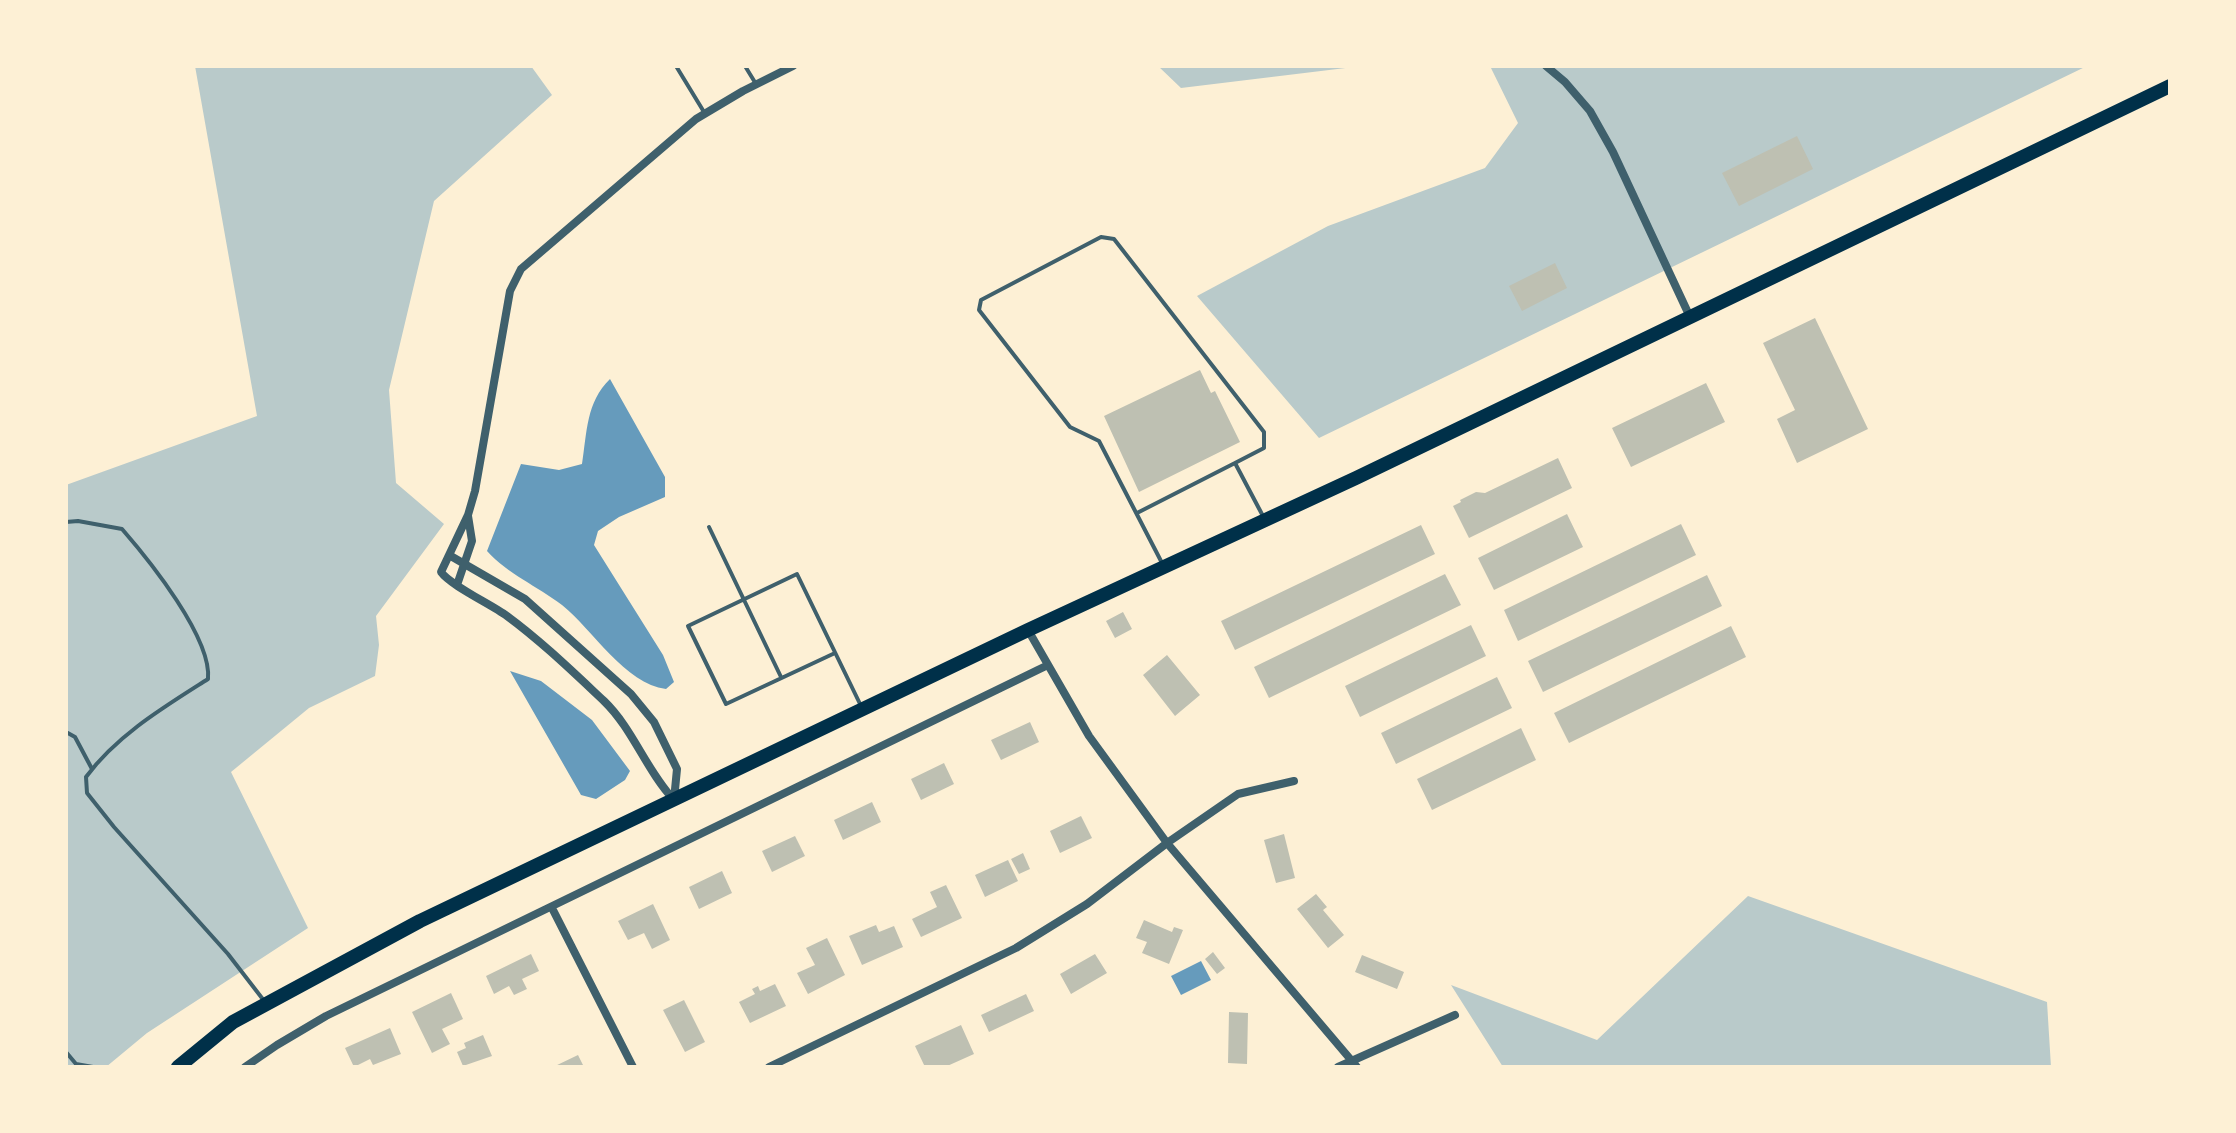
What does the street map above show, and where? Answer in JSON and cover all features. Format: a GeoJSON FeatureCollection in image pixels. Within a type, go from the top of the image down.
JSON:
{"type":"FeatureCollection","features":[{"type":"Feature","properties":{"kind":"highway"},"geometry":{"type":"LineString","coordinates":[[178,1067],[233,1022],[420,921],[2170,86]]}},
{"type":"Feature","properties":{"kind":"street"},"geometry":{"type":"LineString","coordinates":[[674,801],[656,781],[630,735],[606,703],[522,627],[487,602],[446,579],[441,572],[468,515],[475,491],[510,291],[515,279],[534,257],[705,114],[793,66]]}},
{"type":"Feature","properties":{"kind":"street"},"geometry":{"type":"LineString","coordinates":[[1546,66],[1590,111],[1613,152],[1690,317]]}},
{"type":"Feature","properties":{"kind":"street"},"geometry":{"type":"LineString","coordinates":[[457,585],[472,541],[468,515]]}},
{"type":"Feature","properties":{"kind":"street"},"geometry":{"type":"LineString","coordinates":[[449,555],[525,599],[645,710],[677,769],[674,801]]}},
{"type":"Feature","properties":{"kind":"street"},"geometry":{"type":"LineString","coordinates":[[1028,630],[1089,736],[1167,843],[1354,1064]]}},
{"type":"Feature","properties":{"kind":"street"},"geometry":{"type":"LineString","coordinates":[[245,1067],[326,1016],[1048,665]]}},
{"type":"Feature","properties":{"kind":"street"},"geometry":{"type":"LineString","coordinates":[[769,1067],[1016,948],[1087,904],[1238,794],[1294,781]]}},
{"type":"Feature","properties":{"kind":"street"},"geometry":{"type":"LineString","coordinates":[[552,908],[633,1067]]}},
{"type":"Feature","properties":{"kind":"street"},"geometry":{"type":"LineString","coordinates":[[1338,1067],[1354,1064],[1455,1015]]}},
{"type":"Feature","properties":{"kind":"lane"},"geometry":{"type":"LineString","coordinates":[[676,66],[705,114]]}},
{"type":"Feature","properties":{"kind":"lane"},"geometry":{"type":"LineString","coordinates":[[745,66],[756,84]]}},
{"type":"Feature","properties":{"kind":"lane"},"geometry":{"type":"LineString","coordinates":[[1136,513],[1264,448],[1264,432],[1114,239],[1101,237],[981,300],[979,310],[1070,427],[1099,441],[1136,513],[1164,567]]}},
{"type":"Feature","properties":{"kind":"lane"},"geometry":{"type":"LineString","coordinates":[[1235,463],[1265,520]]}},
{"type":"Feature","properties":{"kind":"lane"},"geometry":{"type":"LineString","coordinates":[[66,522],[78,521],[122,529],[178,602],[209,664],[208,679],[155,712],[100,758],[86,777],[87,793],[228,954],[266,1004]]}},
{"type":"Feature","properties":{"kind":"lane"},"geometry":{"type":"LineString","coordinates":[[709,527],[781,677]]}},
{"type":"Feature","properties":{"kind":"lane"},"geometry":{"type":"LineString","coordinates":[[835,653],[726,704],[688,626],[797,574],[863,710]]}},
{"type":"Feature","properties":{"kind":"lane"},"geometry":{"type":"LineString","coordinates":[[66,732],[75,737],[92,769]]}},
{"type":"Feature","properties":{"kind":"lane"},"geometry":{"type":"LineString","coordinates":[[66,1052],[76,1065],[93,1067]]}},
{"type":"Feature","properties":{"kind":"shaded area"},"geometry":{"type":"Polygon","coordinates":[[[195,66],[531,66],[552,95],[434,201],[389,390],[396,483],[444,524],[376,616],[379,645],[375,676],[309,708],[231,772],[308,928],[147,1033],[106,1067],[66,1067],[66,485],[257,416],[195,66]]]}},
{"type":"Feature","properties":{"kind":"shaded area"},"geometry":{"type":"Polygon","coordinates":[[[1158,66],[1362,66],[1181,88],[1158,66]]]}},
{"type":"Feature","properties":{"kind":"shaded area"},"geometry":{"type":"Polygon","coordinates":[[[1490,66],[2087,66],[1319,438],[1197,296],[1328,226],[1485,168],[1518,123],[1490,66]]]}},
{"type":"Feature","properties":{"kind":"shaded area"},"geometry":{"type":"Polygon","coordinates":[[[1748,896],[2047,1002],[2051,1067],[1503,1067],[1451,985],[1597,1040],[1748,896]]]}},
{"type":"Feature","properties":{"kind":"water"},"geometry":{"type":"Polygon","coordinates":[[[610,379],[665,477],[665,497],[619,517],[598,531],[594,545],[663,655],[674,682],[666,689],[651,685],[623,667],[562,605],[513,573],[487,551],[521,464],[559,470],[582,464],[592,408],[610,379]]]}},
{"type":"Feature","properties":{"kind":"water"},"geometry":{"type":"Polygon","coordinates":[[[510,671],[541,681],[592,720],[630,771],[625,780],[596,799],[581,795],[510,671]]]}},
{"type":"Feature","properties":{"kind":"water"},"geometry":{"type":"Polygon","coordinates":[[[1201,961],[1211,980],[1181,995],[1171,976],[1201,961]]]}},
{"type":"Feature","properties":{"kind":"building"},"geometry":{"type":"Polygon","coordinates":[[[1797,136],[1813,169],[1739,206],[1722,173],[1797,136]]]}},
{"type":"Feature","properties":{"kind":"building"},"geometry":{"type":"Polygon","coordinates":[[[1555,263],[1567,288],[1522,311],[1509,286],[1555,263]]]}},
{"type":"Feature","properties":{"kind":"building"},"geometry":{"type":"Polygon","coordinates":[[[1815,318],[1868,429],[1797,463],[1777,419],[1795,410],[1763,343],[1815,318]]]}},
{"type":"Feature","properties":{"kind":"building"},"geometry":{"type":"Polygon","coordinates":[[[1200,370],[1211,393],[1215,391],[1240,442],[1139,492],[1104,416],[1200,370]]]}},
{"type":"Feature","properties":{"kind":"building"},"geometry":{"type":"Polygon","coordinates":[[[1706,383],[1725,422],[1631,467],[1612,428],[1706,383]]]}},
{"type":"Feature","properties":{"kind":"building"},"geometry":{"type":"Polygon","coordinates":[[[1558,458],[1572,488],[1469,538],[1453,506],[1476,492],[1485,493],[1558,458]]]}},
{"type":"Feature","properties":{"kind":"building"},"geometry":{"type":"Polygon","coordinates":[[[1567,514],[1583,547],[1494,590],[1478,558],[1567,514]]]}},
{"type":"Feature","properties":{"kind":"building"},"geometry":{"type":"Polygon","coordinates":[[[1681,524],[1696,555],[1518,641],[1504,610],[1681,524]]]}},
{"type":"Feature","properties":{"kind":"building"},"geometry":{"type":"Polygon","coordinates":[[[1421,525],[1435,554],[1235,650],[1221,621],[1421,525]]]}},
{"type":"Feature","properties":{"kind":"building"},"geometry":{"type":"Polygon","coordinates":[[[1445,574],[1461,605],[1269,698],[1254,667],[1445,574]]]}},
{"type":"Feature","properties":{"kind":"building"},"geometry":{"type":"Polygon","coordinates":[[[1707,575],[1722,606],[1543,692],[1528,661],[1707,575]]]}},
{"type":"Feature","properties":{"kind":"building"},"geometry":{"type":"Polygon","coordinates":[[[1123,612],[1132,629],[1115,638],[1106,621],[1123,612]]]}},
{"type":"Feature","properties":{"kind":"building"},"geometry":{"type":"Polygon","coordinates":[[[1471,625],[1486,656],[1360,717],[1345,686],[1471,625]]]}},
{"type":"Feature","properties":{"kind":"building"},"geometry":{"type":"Polygon","coordinates":[[[1731,626],[1746,657],[1569,743],[1554,713],[1731,626]]]}},
{"type":"Feature","properties":{"kind":"building"},"geometry":{"type":"Polygon","coordinates":[[[1167,655],[1200,695],[1175,716],[1143,675],[1167,655]]]}},
{"type":"Feature","properties":{"kind":"building"},"geometry":{"type":"Polygon","coordinates":[[[1497,677],[1512,708],[1396,764],[1381,733],[1497,677]]]}},
{"type":"Feature","properties":{"kind":"building"},"geometry":{"type":"Polygon","coordinates":[[[1030,722],[1039,742],[1001,760],[991,740],[1030,722]]]}},
{"type":"Feature","properties":{"kind":"building"},"geometry":{"type":"Polygon","coordinates":[[[1521,728],[1536,760],[1432,810],[1417,779],[1521,728]]]}},
{"type":"Feature","properties":{"kind":"building"},"geometry":{"type":"Polygon","coordinates":[[[944,763],[954,784],[921,800],[911,779],[944,763]]]}},
{"type":"Feature","properties":{"kind":"building"},"geometry":{"type":"Polygon","coordinates":[[[872,802],[881,822],[843,840],[834,820],[872,802]]]}},
{"type":"Feature","properties":{"kind":"building"},"geometry":{"type":"Polygon","coordinates":[[[1081,816],[1092,838],[1060,853],[1050,831],[1081,816]]]}},
{"type":"Feature","properties":{"kind":"building"},"geometry":{"type":"Polygon","coordinates":[[[1284,834],[1295,878],[1276,883],[1264,840],[1284,834]]]}},
{"type":"Feature","properties":{"kind":"building"},"geometry":{"type":"Polygon","coordinates":[[[795,836],[805,856],[772,872],[762,851],[795,836]]]}},
{"type":"Feature","properties":{"kind":"building"},"geometry":{"type":"Polygon","coordinates":[[[1023,853],[1030,869],[1019,874],[1011,859],[1023,853]]]}},
{"type":"Feature","properties":{"kind":"building"},"geometry":{"type":"Polygon","coordinates":[[[1008,860],[1018,881],[985,897],[975,875],[1008,860]]]}},
{"type":"Feature","properties":{"kind":"building"},"geometry":{"type":"Polygon","coordinates":[[[722,871],[732,893],[699,909],[689,887],[722,871]]]}},
{"type":"Feature","properties":{"kind":"building"},"geometry":{"type":"Polygon","coordinates":[[[946,885],[962,918],[921,937],[912,919],[937,907],[930,892],[946,885]]]}},
{"type":"Feature","properties":{"kind":"building"},"geometry":{"type":"Polygon","coordinates":[[[1316,894],[1327,907],[1323,910],[1344,935],[1328,948],[1297,909],[1316,894]]]}},
{"type":"Feature","properties":{"kind":"building"},"geometry":{"type":"Polygon","coordinates":[[[653,904],[670,940],[652,949],[644,933],[628,940],[618,921],[653,904]]]}},
{"type":"Feature","properties":{"kind":"building"},"geometry":{"type":"Polygon","coordinates":[[[1144,920],[1172,932],[1174,927],[1183,930],[1169,964],[1142,953],[1147,942],[1136,938],[1144,920]]]}},
{"type":"Feature","properties":{"kind":"building"},"geometry":{"type":"Polygon","coordinates":[[[876,925],[879,932],[894,926],[903,947],[862,965],[849,936],[876,925]]]}},
{"type":"Feature","properties":{"kind":"building"},"geometry":{"type":"Polygon","coordinates":[[[827,938],[845,975],[808,994],[797,973],[815,965],[806,948],[827,938]]]}},
{"type":"Feature","properties":{"kind":"building"},"geometry":{"type":"Polygon","coordinates":[[[1213,952],[1225,968],[1217,974],[1205,959],[1213,952]]]}},
{"type":"Feature","properties":{"kind":"building"},"geometry":{"type":"Polygon","coordinates":[[[531,954],[539,971],[522,979],[527,989],[514,995],[509,986],[494,994],[486,976],[531,954]]]}},
{"type":"Feature","properties":{"kind":"building"},"geometry":{"type":"Polygon","coordinates":[[[1095,954],[1107,973],[1071,994],[1060,974],[1095,954]]]}},
{"type":"Feature","properties":{"kind":"building"},"geometry":{"type":"Polygon","coordinates":[[[1362,955],[1404,972],[1397,989],[1355,972],[1362,955]]]}},
{"type":"Feature","properties":{"kind":"building"},"geometry":{"type":"Polygon","coordinates":[[[775,984],[786,1006],[750,1023],[739,1002],[755,994],[752,989],[758,986],[760,991],[775,984]]]}},
{"type":"Feature","properties":{"kind":"building"},"geometry":{"type":"Polygon","coordinates":[[[451,993],[463,1019],[442,1029],[450,1044],[432,1053],[412,1012],[451,993]]]}},
{"type":"Feature","properties":{"kind":"building"},"geometry":{"type":"Polygon","coordinates":[[[1026,994],[1034,1011],[989,1032],[981,1015],[1026,994]]]}},
{"type":"Feature","properties":{"kind":"building"},"geometry":{"type":"Polygon","coordinates":[[[684,1000],[705,1042],[685,1052],[663,1010],[684,1000]]]}},
{"type":"Feature","properties":{"kind":"building"},"geometry":{"type":"Polygon","coordinates":[[[1229,1012],[1248,1013],[1247,1064],[1228,1063],[1229,1012]]]}},
{"type":"Feature","properties":{"kind":"building"},"geometry":{"type":"Polygon","coordinates":[[[961,1025],[974,1054],[945,1067],[925,1067],[915,1046],[961,1025]]]}},
{"type":"Feature","properties":{"kind":"building"},"geometry":{"type":"Polygon","coordinates":[[[390,1028],[401,1054],[373,1065],[370,1059],[354,1067],[345,1048],[390,1028]]]}},
{"type":"Feature","properties":{"kind":"building"},"geometry":{"type":"Polygon","coordinates":[[[483,1035],[492,1056],[463,1066],[457,1052],[466,1048],[464,1043],[483,1035]]]}},
{"type":"Feature","properties":{"kind":"building"},"geometry":{"type":"Polygon","coordinates":[[[578,1055],[584,1067],[553,1067],[578,1055]]]}}]}
